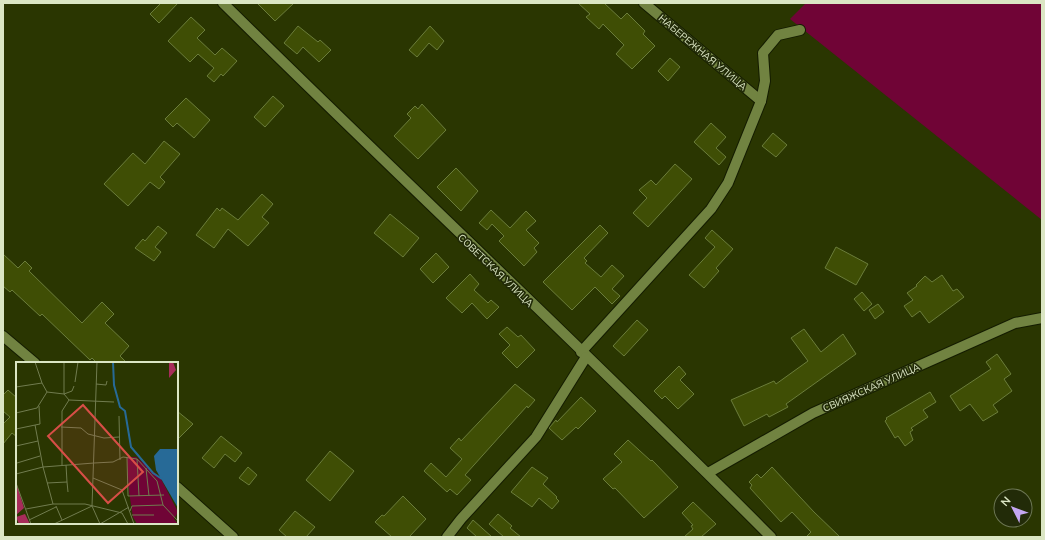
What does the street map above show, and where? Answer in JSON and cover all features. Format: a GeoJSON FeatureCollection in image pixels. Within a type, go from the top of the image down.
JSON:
{"type":"FeatureCollection","features":[{"type":"Feature","properties":{"kind":"street","name":"СОВЕТСКАЯ УЛИЦА"},"geometry":{"type":"LineString","coordinates":[[222,3],[350,129],[708,474],[771,537]]}},
{"type":"Feature","properties":{"kind":"street","name":"НАБЕРЕЖНАЯ УЛИЦА"},"geometry":{"type":"LineString","coordinates":[[644,3],[761,101]]}},
{"type":"Feature","properties":{"kind":"street"},"geometry":{"type":"LineString","coordinates":[[447,537],[461,519],[536,437],[584,354],[711,209],[728,183],[761,101],[765,81],[764,53],[778,35],[800,30]]}},
{"type":"Feature","properties":{"kind":"street","name":"СВИЯЖСКАЯ УЛИЦА"},"geometry":{"type":"LineString","coordinates":[[708,474],[813,413],[1015,323],[1042,318]]}},
{"type":"Feature","properties":{"kind":"street"},"geometry":{"type":"LineString","coordinates":[[3,336],[34,362]]}},
{"type":"Feature","properties":{"kind":"street"},"geometry":{"type":"LineString","coordinates":[[178,488],[233,537]]}},
{"type":"Feature","properties":{"kind":"shaded area"},"geometry":{"type":"Polygon","coordinates":[[[806,3],[1042,3],[1042,220],[790,19],[806,3]]]}},
{"type":"Feature","properties":{"kind":"building"},"geometry":{"type":"Polygon","coordinates":[[[161,3],[178,3],[159,23],[150,14],[161,3]]]}},
{"type":"Feature","properties":{"kind":"building"},"geometry":{"type":"Polygon","coordinates":[[[257,3],[294,3],[275,21],[257,3]]]}},
{"type":"Feature","properties":{"kind":"building"},"geometry":{"type":"Polygon","coordinates":[[[578,3],[604,3],[621,19],[627,13],[645,31],[643,34],[655,46],[632,69],[616,54],[624,45],[603,24],[599,29],[586,17],[590,14],[578,3]]]}},
{"type":"Feature","properties":{"kind":"building"},"geometry":{"type":"Polygon","coordinates":[[[191,17],[205,30],[197,38],[215,55],[222,48],[237,61],[223,76],[221,74],[214,82],[207,76],[214,68],[198,54],[190,62],[168,41],[191,17]]]}},
{"type":"Feature","properties":{"kind":"building"},"geometry":{"type":"Polygon","coordinates":[[[298,26],[318,42],[320,40],[331,50],[319,62],[303,47],[297,54],[284,43],[298,26]]]}},
{"type":"Feature","properties":{"kind":"building"},"geometry":{"type":"Polygon","coordinates":[[[430,26],[444,41],[437,50],[429,43],[417,57],[409,50],[430,26]]]}},
{"type":"Feature","properties":{"kind":"building"},"geometry":{"type":"Polygon","coordinates":[[[670,58],[680,67],[668,81],[658,71],[670,58]]]}},
{"type":"Feature","properties":{"kind":"building"},"geometry":{"type":"Polygon","coordinates":[[[273,96],[284,106],[265,127],[254,117],[273,96]]]}},
{"type":"Feature","properties":{"kind":"building"},"geometry":{"type":"Polygon","coordinates":[[[186,98],[210,120],[194,138],[177,123],[173,127],[165,119],[186,98]]]}},
{"type":"Feature","properties":{"kind":"building"},"geometry":{"type":"Polygon","coordinates":[[[422,104],[446,130],[418,159],[394,136],[411,118],[407,114],[415,106],[418,109],[422,104]]]}},
{"type":"Feature","properties":{"kind":"building"},"geometry":{"type":"Polygon","coordinates":[[[711,123],[726,137],[716,148],[726,157],[719,165],[694,142],[711,123]]]}},
{"type":"Feature","properties":{"kind":"building"},"geometry":{"type":"Polygon","coordinates":[[[773,133],[787,145],[776,157],[762,146],[773,133]]]}},
{"type":"Feature","properties":{"kind":"building"},"geometry":{"type":"Polygon","coordinates":[[[164,141],[180,154],[160,177],[165,182],[159,189],[150,182],[128,206],[104,184],[133,153],[145,164],[164,141]]]}},
{"type":"Feature","properties":{"kind":"building"},"geometry":{"type":"Polygon","coordinates":[[[675,164],[692,179],[648,227],[633,213],[647,198],[639,190],[651,180],[656,185],[675,164]]]}},
{"type":"Feature","properties":{"kind":"building"},"geometry":{"type":"Polygon","coordinates":[[[456,168],[478,191],[461,211],[437,187],[456,168]]]}},
{"type":"Feature","properties":{"kind":"building"},"geometry":{"type":"Polygon","coordinates":[[[262,194],[273,204],[262,217],[269,223],[248,246],[228,229],[214,248],[196,235],[217,208],[220,211],[222,208],[238,220],[262,194]]]}},
{"type":"Feature","properties":{"kind":"building"},"geometry":{"type":"Polygon","coordinates":[[[491,210],[510,228],[526,211],[536,221],[526,230],[539,243],[534,248],[537,252],[524,266],[499,241],[504,236],[492,224],[487,230],[479,223],[491,210]]]}},
{"type":"Feature","properties":{"kind":"building"},"geometry":{"type":"Polygon","coordinates":[[[390,214],[419,238],[403,257],[374,233],[390,214]]]}},
{"type":"Feature","properties":{"kind":"building"},"geometry":{"type":"Polygon","coordinates":[[[600,225],[608,233],[584,258],[587,261],[585,263],[601,277],[612,265],[624,276],[612,289],[620,296],[612,304],[595,287],[572,310],[543,282],[600,225]]]}},
{"type":"Feature","properties":{"kind":"building"},"geometry":{"type":"Polygon","coordinates":[[[158,226],[167,233],[155,247],[161,252],[154,261],[135,248],[143,239],[145,241],[158,226]]]}},
{"type":"Feature","properties":{"kind":"building"},"geometry":{"type":"Polygon","coordinates":[[[712,230],[733,249],[716,268],[719,271],[704,288],[689,275],[715,247],[705,238],[712,230]]]}},
{"type":"Feature","properties":{"kind":"building"},"geometry":{"type":"Polygon","coordinates":[[[836,247],[868,264],[856,285],[825,268],[836,247]]]}},
{"type":"Feature","properties":{"kind":"building"},"geometry":{"type":"Polygon","coordinates":[[[436,253],[449,267],[433,283],[420,269],[436,253]]]}},
{"type":"Feature","properties":{"kind":"building"},"geometry":{"type":"Polygon","coordinates":[[[3,254],[18,268],[25,261],[32,268],[29,271],[82,323],[102,302],[114,314],[105,323],[129,346],[120,356],[126,362],[96,362],[92,358],[90,360],[42,314],[40,316],[12,290],[10,292],[3,286],[3,254]]]}},
{"type":"Feature","properties":{"kind":"building"},"geometry":{"type":"Polygon","coordinates":[[[470,274],[479,284],[474,290],[488,303],[491,300],[499,307],[487,319],[472,303],[462,313],[446,298],[470,274]]]}},
{"type":"Feature","properties":{"kind":"building"},"geometry":{"type":"Polygon","coordinates":[[[942,275],[953,291],[957,289],[964,297],[929,323],[920,311],[912,317],[904,306],[913,300],[907,293],[917,286],[916,285],[925,276],[932,282],[942,275]]]}},
{"type":"Feature","properties":{"kind":"building"},"geometry":{"type":"Polygon","coordinates":[[[862,292],[872,304],[864,311],[854,299],[862,292]]]}},
{"type":"Feature","properties":{"kind":"building"},"geometry":{"type":"Polygon","coordinates":[[[878,304],[884,312],[875,319],[869,310],[878,304]]]}},
{"type":"Feature","properties":{"kind":"building"},"geometry":{"type":"Polygon","coordinates":[[[637,320],[648,330],[624,356],[613,346],[637,320]]]}},
{"type":"Feature","properties":{"kind":"building"},"geometry":{"type":"Polygon","coordinates":[[[507,327],[518,337],[521,335],[535,350],[517,368],[502,353],[510,345],[499,334],[507,327]]]}},
{"type":"Feature","properties":{"kind":"building"},"geometry":{"type":"Polygon","coordinates":[[[804,329],[821,352],[843,334],[856,354],[786,404],[788,407],[769,417],[767,414],[744,426],[731,400],[774,381],[776,384],[808,361],[791,338],[804,329]]]}},
{"type":"Feature","properties":{"kind":"building"},"geometry":{"type":"Polygon","coordinates":[[[997,354],[1011,374],[1004,379],[1012,391],[993,405],[998,412],[983,421],[970,404],[960,411],[950,396],[991,369],[986,362],[997,354]]]}},
{"type":"Feature","properties":{"kind":"building"},"geometry":{"type":"Polygon","coordinates":[[[679,366],[686,374],[680,380],[694,394],[678,409],[665,396],[662,399],[654,391],[679,366]]]}},
{"type":"Feature","properties":{"kind":"building"},"geometry":{"type":"Polygon","coordinates":[[[515,384],[535,400],[528,408],[527,406],[465,475],[471,480],[457,495],[450,489],[447,492],[424,471],[431,463],[446,477],[462,459],[450,448],[459,438],[461,441],[515,384]]]}},
{"type":"Feature","properties":{"kind":"building"},"geometry":{"type":"Polygon","coordinates":[[[8,390],[16,397],[16,436],[12,433],[3,444],[3,424],[10,417],[3,411],[3,395],[8,390]]]}},
{"type":"Feature","properties":{"kind":"building"},"geometry":{"type":"Polygon","coordinates":[[[930,392],[936,402],[923,410],[928,417],[911,428],[913,430],[910,432],[913,440],[905,446],[898,436],[895,438],[885,421],[887,419],[886,418],[930,392]]]}},
{"type":"Feature","properties":{"kind":"building"},"geometry":{"type":"Polygon","coordinates":[[[581,397],[596,411],[578,429],[576,427],[562,440],[549,428],[556,420],[557,422],[581,397]]]}},
{"type":"Feature","properties":{"kind":"building"},"geometry":{"type":"Polygon","coordinates":[[[178,412],[193,424],[178,439],[178,412]]]}},
{"type":"Feature","properties":{"kind":"building"},"geometry":{"type":"Polygon","coordinates":[[[221,436],[242,453],[235,462],[225,454],[214,468],[202,458],[221,436]]]}},
{"type":"Feature","properties":{"kind":"building"},"geometry":{"type":"Polygon","coordinates":[[[628,440],[651,461],[652,460],[678,487],[644,518],[615,488],[613,489],[603,479],[622,462],[614,454],[628,440]]]}},
{"type":"Feature","properties":{"kind":"building"},"geometry":{"type":"Polygon","coordinates":[[[330,451],[354,471],[330,501],[306,480],[330,451]]]}},
{"type":"Feature","properties":{"kind":"building"},"geometry":{"type":"Polygon","coordinates":[[[248,467],[257,475],[249,485],[239,478],[248,467]]]}},
{"type":"Feature","properties":{"kind":"building"},"geometry":{"type":"Polygon","coordinates":[[[532,467],[548,478],[543,484],[557,497],[556,498],[559,501],[552,509],[539,498],[532,507],[511,492],[532,467]]]}},
{"type":"Feature","properties":{"kind":"building"},"geometry":{"type":"Polygon","coordinates":[[[772,467],[814,512],[840,537],[806,537],[811,532],[792,512],[781,522],[750,488],[752,485],[749,482],[757,474],[761,478],[772,467]]]}},
{"type":"Feature","properties":{"kind":"building"},"geometry":{"type":"Polygon","coordinates":[[[403,496],[426,519],[409,537],[392,537],[375,522],[382,515],[384,516],[403,496]]]}},
{"type":"Feature","properties":{"kind":"building"},"geometry":{"type":"Polygon","coordinates":[[[693,502],[716,524],[701,537],[684,537],[693,529],[691,526],[693,525],[682,513],[693,502]]]}},
{"type":"Feature","properties":{"kind":"building"},"geometry":{"type":"Polygon","coordinates":[[[295,511],[315,527],[306,537],[287,537],[279,530],[295,511]]]}},
{"type":"Feature","properties":{"kind":"building"},"geometry":{"type":"Polygon","coordinates":[[[498,514],[512,526],[510,528],[521,537],[504,537],[489,524],[498,514]]]}},
{"type":"Feature","properties":{"kind":"building"},"geometry":{"type":"Polygon","coordinates":[[[473,520],[492,537],[477,537],[467,528],[473,520]]]}}]}
